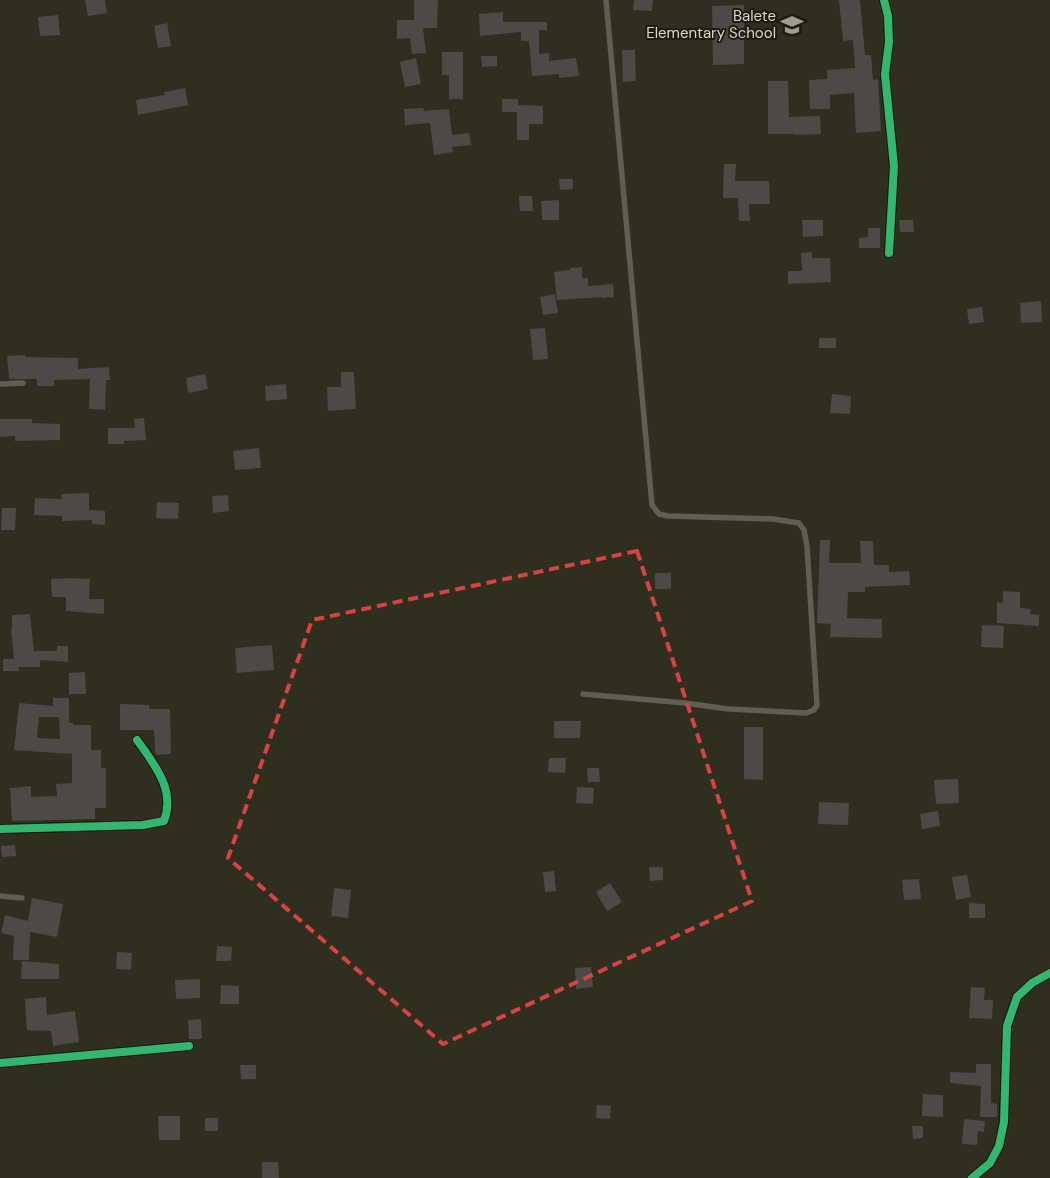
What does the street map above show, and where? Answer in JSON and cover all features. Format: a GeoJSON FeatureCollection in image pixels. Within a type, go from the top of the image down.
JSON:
{"type":"FeatureCollection","features":[{"type":"Feature","properties":{"kind":"street"},"geometry":{"type":"LineString","coordinates":[[884,0],[888,16],[885,74],[894,166],[888,253]]}},
{"type":"Feature","properties":{"kind":"street"},"geometry":{"type":"LineString","coordinates":[[0,829],[143,825],[164,821],[168,811],[162,776],[137,740]]}},
{"type":"Feature","properties":{"kind":"street"},"geometry":{"type":"LineString","coordinates":[[972,1178],[990,1163],[999,1146],[1004,1122],[1007,1026],[1017,997],[1032,983],[1050,973]]}},
{"type":"Feature","properties":{"kind":"street"},"geometry":{"type":"LineString","coordinates":[[0,1063],[189,1046]]}},
{"type":"Feature","properties":{"kind":"lane"},"geometry":{"type":"LineString","coordinates":[[583,694],[685,703],[728,709],[806,712],[814,710],[817,705],[807,546],[804,530],[800,523],[773,519],[668,516],[659,514],[652,505],[606,0]]}},
{"type":"Feature","properties":{"kind":"lane"},"geometry":{"type":"LineString","coordinates":[[0,384],[23,383]]}},
{"type":"Feature","properties":{"kind":"lane"},"geometry":{"type":"LineString","coordinates":[[0,896],[22,898]]}},
{"type":"Feature","properties":{"kind":"highlighted area"},"geometry":{"type":"Polygon","coordinates":[[[637,551],[752,901],[443,1044],[228,858],[312,620],[637,551]]]}},
{"type":"Feature","properties":{"kind":"building"},"geometry":{"type":"Polygon","coordinates":[[[85,0],[105,0],[107,13],[88,16],[85,0]]]}},
{"type":"Feature","properties":{"kind":"building"},"geometry":{"type":"Polygon","coordinates":[[[414,0],[438,0],[437,28],[423,28],[426,53],[412,54],[410,38],[397,39],[397,20],[414,20],[414,0]]]}},
{"type":"Feature","properties":{"kind":"building"},"geometry":{"type":"Polygon","coordinates":[[[634,0],[653,0],[652,11],[633,10],[634,0]]]}},
{"type":"Feature","properties":{"kind":"building"},"geometry":{"type":"Polygon","coordinates":[[[839,0],[860,0],[865,55],[871,55],[873,80],[878,79],[881,131],[856,133],[854,93],[830,95],[830,109],[810,109],[809,80],[827,79],[827,70],[855,68],[853,40],[843,41],[839,0]]]}},
{"type":"Feature","properties":{"kind":"building"},"geometry":{"type":"Polygon","coordinates":[[[744,5],[744,64],[713,65],[712,6],[744,5]]]}},
{"type":"Feature","properties":{"kind":"building"},"geometry":{"type":"Polygon","coordinates":[[[503,12],[503,22],[547,22],[547,30],[539,30],[539,54],[549,53],[549,61],[576,58],[579,76],[559,78],[559,74],[532,76],[529,41],[521,41],[521,32],[480,36],[479,14],[503,12]]]}},
{"type":"Feature","properties":{"kind":"building"},"geometry":{"type":"Polygon","coordinates":[[[58,15],[60,35],[40,36],[38,17],[58,15]]]}},
{"type":"Feature","properties":{"kind":"building"},"geometry":{"type":"Polygon","coordinates":[[[167,23],[171,46],[158,48],[154,26],[167,23]]]}},
{"type":"Feature","properties":{"kind":"building"},"geometry":{"type":"Polygon","coordinates":[[[622,50],[635,50],[636,81],[623,82],[622,50]]]}},
{"type":"Feature","properties":{"kind":"building"},"geometry":{"type":"Polygon","coordinates":[[[442,52],[463,52],[463,99],[449,99],[449,75],[442,75],[442,52]]]}},
{"type":"Feature","properties":{"kind":"building"},"geometry":{"type":"Polygon","coordinates":[[[481,56],[497,56],[497,66],[482,67],[481,56]]]}},
{"type":"Feature","properties":{"kind":"building"},"geometry":{"type":"Polygon","coordinates":[[[416,58],[421,84],[405,87],[400,62],[416,58]]]}},
{"type":"Feature","properties":{"kind":"building"},"geometry":{"type":"Polygon","coordinates":[[[768,81],[788,81],[789,117],[820,116],[821,134],[768,134],[768,81]]]}},
{"type":"Feature","properties":{"kind":"building"},"geometry":{"type":"Polygon","coordinates":[[[185,88],[188,105],[138,115],[136,100],[165,95],[164,92],[185,88]]]}},
{"type":"Feature","properties":{"kind":"building"},"geometry":{"type":"Polygon","coordinates":[[[502,99],[518,99],[518,105],[543,106],[543,124],[529,124],[529,140],[517,140],[517,112],[502,112],[502,99]]]}},
{"type":"Feature","properties":{"kind":"building"},"geometry":{"type":"Polygon","coordinates":[[[423,108],[424,111],[449,109],[452,135],[469,133],[471,145],[452,147],[453,152],[434,155],[430,123],[405,125],[404,109],[423,108]]]}},
{"type":"Feature","properties":{"kind":"building"},"geometry":{"type":"Polygon","coordinates":[[[724,164],[736,164],[735,181],[769,181],[770,204],[749,204],[750,221],[739,221],[738,198],[723,198],[724,164]]]}},
{"type":"Feature","properties":{"kind":"building"},"geometry":{"type":"Polygon","coordinates":[[[559,179],[573,179],[573,189],[560,190],[559,179]]]}},
{"type":"Feature","properties":{"kind":"building"},"geometry":{"type":"Polygon","coordinates":[[[519,196],[532,196],[533,211],[520,211],[519,196]]]}},
{"type":"Feature","properties":{"kind":"building"},"geometry":{"type":"Polygon","coordinates":[[[559,200],[559,220],[542,220],[541,201],[559,200]]]}},
{"type":"Feature","properties":{"kind":"building"},"geometry":{"type":"Polygon","coordinates":[[[802,220],[823,220],[823,236],[803,237],[802,220]]]}},
{"type":"Feature","properties":{"kind":"building"},"geometry":{"type":"Polygon","coordinates":[[[899,220],[913,220],[914,232],[900,232],[899,220]]]}},
{"type":"Feature","properties":{"kind":"building"},"geometry":{"type":"Polygon","coordinates":[[[868,228],[880,228],[880,248],[859,248],[859,238],[868,237],[868,228]]]}},
{"type":"Feature","properties":{"kind":"building"},"geometry":{"type":"Polygon","coordinates":[[[812,252],[812,258],[830,258],[831,282],[788,284],[788,271],[802,271],[801,253],[812,252]]]}},
{"type":"Feature","properties":{"kind":"building"},"geometry":{"type":"Polygon","coordinates":[[[582,267],[582,278],[588,278],[588,286],[613,284],[614,297],[557,300],[554,272],[582,267]]]}},
{"type":"Feature","properties":{"kind":"building"},"geometry":{"type":"Polygon","coordinates":[[[555,294],[558,313],[543,315],[540,297],[555,294]]]}},
{"type":"Feature","properties":{"kind":"building"},"geometry":{"type":"Polygon","coordinates":[[[1041,301],[1042,322],[1021,323],[1020,303],[1041,301]]]}},
{"type":"Feature","properties":{"kind":"building"},"geometry":{"type":"Polygon","coordinates":[[[982,307],[984,322],[969,324],[967,309],[982,307]]]}},
{"type":"Feature","properties":{"kind":"building"},"geometry":{"type":"Polygon","coordinates":[[[545,328],[548,359],[533,360],[530,329],[545,328]]]}},
{"type":"Feature","properties":{"kind":"building"},"geometry":{"type":"Polygon","coordinates":[[[819,338],[836,338],[836,348],[819,348],[819,338]]]}},
{"type":"Feature","properties":{"kind":"building"},"geometry":{"type":"Polygon","coordinates":[[[25,355],[25,357],[78,358],[78,369],[109,367],[110,380],[106,380],[105,410],[89,409],[90,379],[54,380],[54,386],[37,386],[37,379],[9,379],[7,356],[25,355]]]}},
{"type":"Feature","properties":{"kind":"building"},"geometry":{"type":"Polygon","coordinates":[[[341,372],[354,372],[356,409],[328,411],[327,387],[341,387],[341,372]]]}},
{"type":"Feature","properties":{"kind":"building"},"geometry":{"type":"Polygon","coordinates":[[[205,374],[208,389],[188,393],[186,378],[205,374]]]}},
{"type":"Feature","properties":{"kind":"building"},"geometry":{"type":"Polygon","coordinates":[[[286,384],[287,399],[266,401],[265,386],[286,384]]]}},
{"type":"Feature","properties":{"kind":"building"},"geometry":{"type":"Polygon","coordinates":[[[832,394],[851,396],[850,414],[830,413],[832,394]]]}},
{"type":"Feature","properties":{"kind":"building"},"geometry":{"type":"Polygon","coordinates":[[[144,418],[146,440],[124,441],[124,444],[108,444],[108,428],[135,428],[134,419],[144,418]]]}},
{"type":"Feature","properties":{"kind":"building"},"geometry":{"type":"Polygon","coordinates":[[[0,419],[32,419],[32,423],[60,424],[60,440],[15,441],[15,436],[0,437],[0,419]]]}},
{"type":"Feature","properties":{"kind":"building"},"geometry":{"type":"Polygon","coordinates":[[[259,448],[261,468],[235,470],[233,451],[259,448]]]}},
{"type":"Feature","properties":{"kind":"building"},"geometry":{"type":"Polygon","coordinates":[[[89,493],[89,510],[105,511],[105,525],[92,524],[92,520],[62,521],[62,516],[34,515],[35,498],[62,499],[61,494],[89,493]]]}},
{"type":"Feature","properties":{"kind":"building"},"geometry":{"type":"Polygon","coordinates":[[[228,495],[229,511],[213,513],[212,496],[228,495]]]}},
{"type":"Feature","properties":{"kind":"building"},"geometry":{"type":"Polygon","coordinates":[[[157,502],[179,503],[178,519],[156,518],[157,502]]]}},
{"type":"Feature","properties":{"kind":"building"},"geometry":{"type":"Polygon","coordinates":[[[2,508],[16,508],[15,530],[1,530],[2,508]]]}},
{"type":"Feature","properties":{"kind":"building"},"geometry":{"type":"Polygon","coordinates":[[[820,540],[830,540],[829,563],[861,563],[860,541],[873,541],[874,565],[889,565],[889,572],[909,571],[910,585],[865,587],[865,592],[848,592],[847,618],[882,619],[882,638],[830,637],[831,624],[817,623],[820,540]]]}},
{"type":"Feature","properties":{"kind":"building"},"geometry":{"type":"Polygon","coordinates":[[[655,573],[671,573],[671,589],[655,589],[655,573]]]}},
{"type":"Feature","properties":{"kind":"building"},"geometry":{"type":"Polygon","coordinates":[[[51,579],[90,579],[89,599],[104,599],[104,614],[66,611],[66,597],[52,597],[51,579]]]}},
{"type":"Feature","properties":{"kind":"building"},"geometry":{"type":"Polygon","coordinates":[[[1003,591],[1020,592],[1020,608],[1031,609],[1030,614],[1039,615],[1039,626],[997,623],[997,602],[1003,603],[1003,591]]]}},
{"type":"Feature","properties":{"kind":"building"},"geometry":{"type":"Polygon","coordinates":[[[30,614],[34,651],[57,651],[57,646],[68,646],[68,662],[40,660],[40,667],[19,667],[19,671],[3,671],[3,659],[14,659],[11,628],[12,615],[30,614]]]}},
{"type":"Feature","properties":{"kind":"building"},"geometry":{"type":"Polygon","coordinates":[[[982,625],[1004,626],[1003,648],[981,647],[982,625]]]}},
{"type":"Feature","properties":{"kind":"building"},"geometry":{"type":"Polygon","coordinates":[[[272,645],[274,670],[237,673],[235,648],[272,645]]]}},
{"type":"Feature","properties":{"kind":"building"},"geometry":{"type":"Polygon","coordinates":[[[85,672],[86,694],[69,694],[69,673],[85,672]]]}},
{"type":"Feature","properties":{"kind":"building"},"geometry":{"type":"Polygon","coordinates":[[[53,698],[69,698],[69,723],[73,723],[73,725],[91,725],[91,750],[101,750],[101,768],[106,768],[106,808],[95,808],[95,819],[12,821],[10,788],[31,786],[31,797],[57,796],[56,784],[72,783],[72,754],[14,750],[19,703],[53,706],[53,698]],[[39,717],[37,738],[60,739],[59,717],[39,717]]]}},
{"type":"Feature","properties":{"kind":"building"},"geometry":{"type":"Polygon","coordinates":[[[120,704],[149,705],[149,709],[170,709],[171,754],[157,755],[155,752],[154,730],[120,730],[120,704]]]}},
{"type":"Feature","properties":{"kind":"building"},"geometry":{"type":"Polygon","coordinates":[[[554,721],[581,721],[580,738],[554,738],[554,721]]]}},
{"type":"Feature","properties":{"kind":"building"},"geometry":{"type":"Polygon","coordinates":[[[744,727],[763,727],[763,780],[744,779],[744,727]]]}},
{"type":"Feature","properties":{"kind":"building"},"geometry":{"type":"Polygon","coordinates":[[[549,758],[566,758],[565,773],[548,772],[549,758]]]}},
{"type":"Feature","properties":{"kind":"building"},"geometry":{"type":"Polygon","coordinates":[[[587,768],[599,768],[600,782],[588,782],[587,768]]]}},
{"type":"Feature","properties":{"kind":"building"},"geometry":{"type":"Polygon","coordinates":[[[958,779],[959,803],[936,804],[934,780],[958,779]]]}},
{"type":"Feature","properties":{"kind":"building"},"geometry":{"type":"Polygon","coordinates":[[[577,787],[594,788],[593,804],[576,803],[577,787]]]}},
{"type":"Feature","properties":{"kind":"building"},"geometry":{"type":"Polygon","coordinates":[[[819,802],[849,803],[848,825],[818,824],[819,802]]]}},
{"type":"Feature","properties":{"kind":"building"},"geometry":{"type":"Polygon","coordinates":[[[938,811],[940,826],[922,829],[920,814],[938,811]]]}},
{"type":"Feature","properties":{"kind":"building"},"geometry":{"type":"Polygon","coordinates":[[[15,845],[16,856],[2,857],[1,846],[15,845]]]}},
{"type":"Feature","properties":{"kind":"building"},"geometry":{"type":"Polygon","coordinates":[[[649,867],[663,867],[663,880],[650,881],[649,867]]]}},
{"type":"Feature","properties":{"kind":"building"},"geometry":{"type":"Polygon","coordinates":[[[554,871],[556,891],[545,892],[543,872],[554,871]]]}},
{"type":"Feature","properties":{"kind":"building"},"geometry":{"type":"Polygon","coordinates":[[[967,875],[971,897],[956,900],[952,877],[967,875]]]}},
{"type":"Feature","properties":{"kind":"building"},"geometry":{"type":"Polygon","coordinates":[[[919,879],[921,899],[904,900],[902,880],[919,879]]]}},
{"type":"Feature","properties":{"kind":"building"},"geometry":{"type":"Polygon","coordinates":[[[610,883],[622,902],[607,911],[596,892],[610,883]]]}},
{"type":"Feature","properties":{"kind":"building"},"geometry":{"type":"Polygon","coordinates":[[[334,888],[351,890],[348,918],[331,916],[334,888]]]}},
{"type":"Feature","properties":{"kind":"building"},"geometry":{"type":"Polygon","coordinates":[[[32,898],[63,904],[57,937],[30,932],[29,960],[13,960],[14,936],[1,933],[5,915],[28,921],[32,898]]]}},
{"type":"Feature","properties":{"kind":"building"},"geometry":{"type":"Polygon","coordinates":[[[969,903],[985,904],[985,918],[969,918],[969,903]]]}},
{"type":"Feature","properties":{"kind":"building"},"geometry":{"type":"Polygon","coordinates":[[[217,946],[232,947],[231,961],[216,961],[217,946]]]}},
{"type":"Feature","properties":{"kind":"building"},"geometry":{"type":"Polygon","coordinates":[[[117,952],[132,953],[131,970],[116,969],[117,952]]]}},
{"type":"Feature","properties":{"kind":"building"},"geometry":{"type":"Polygon","coordinates":[[[22,961],[59,964],[59,979],[21,979],[22,961]]]}},
{"type":"Feature","properties":{"kind":"building"},"geometry":{"type":"Polygon","coordinates":[[[591,967],[593,987],[576,989],[575,968],[591,967]]]}},
{"type":"Feature","properties":{"kind":"building"},"geometry":{"type":"Polygon","coordinates":[[[200,979],[200,998],[176,999],[175,980],[200,979]]]}},
{"type":"Feature","properties":{"kind":"building"},"geometry":{"type":"Polygon","coordinates":[[[221,985],[239,986],[239,1004],[220,1004],[221,985]]]}},
{"type":"Feature","properties":{"kind":"building"},"geometry":{"type":"Polygon","coordinates":[[[971,987],[985,988],[984,1000],[993,1000],[992,1019],[969,1018],[971,987]]]}},
{"type":"Feature","properties":{"kind":"building"},"geometry":{"type":"Polygon","coordinates":[[[46,997],[47,1015],[75,1011],[79,1042],[53,1046],[51,1031],[27,1030],[25,999],[46,997]]]}},
{"type":"Feature","properties":{"kind":"building"},"geometry":{"type":"Polygon","coordinates":[[[201,1019],[202,1039],[189,1039],[188,1020],[201,1019]]]}},
{"type":"Feature","properties":{"kind":"building"},"geometry":{"type":"Polygon","coordinates":[[[976,1064],[991,1064],[991,1103],[997,1104],[997,1117],[980,1117],[981,1086],[950,1083],[950,1072],[976,1073],[976,1064]]]}},
{"type":"Feature","properties":{"kind":"building"},"geometry":{"type":"Polygon","coordinates":[[[240,1065],[256,1065],[256,1079],[241,1079],[240,1065]]]}},
{"type":"Feature","properties":{"kind":"building"},"geometry":{"type":"Polygon","coordinates":[[[923,1094],[943,1095],[943,1117],[922,1116],[923,1094]]]}},
{"type":"Feature","properties":{"kind":"building"},"geometry":{"type":"Polygon","coordinates":[[[597,1105],[611,1106],[610,1119],[596,1118],[597,1105]]]}},
{"type":"Feature","properties":{"kind":"building"},"geometry":{"type":"Polygon","coordinates":[[[158,1116],[180,1116],[180,1140],[159,1140],[158,1116]]]}},
{"type":"Feature","properties":{"kind":"building"},"geometry":{"type":"Polygon","coordinates":[[[205,1118],[218,1118],[218,1131],[205,1131],[205,1118]]]}},
{"type":"Feature","properties":{"kind":"building"},"geometry":{"type":"Polygon","coordinates":[[[964,1119],[985,1121],[984,1132],[978,1131],[977,1145],[962,1144],[964,1119]]]}},
{"type":"Feature","properties":{"kind":"building"},"geometry":{"type":"Polygon","coordinates":[[[912,1126],[923,1126],[923,1138],[913,1139],[912,1126]]]}},
{"type":"Feature","properties":{"kind":"building"},"geometry":{"type":"Polygon","coordinates":[[[262,1162],[278,1162],[279,1178],[262,1178],[262,1162]]]}},
{"type":"Feature","properties":{"kind":"cycle path"},"geometry":{"type":"LineString","coordinates":[[884,0],[888,16],[889,42],[885,74],[894,166],[889,253]]}},
{"type":"Feature","properties":{"kind":"cycle path"},"geometry":{"type":"LineString","coordinates":[[0,829],[143,825],[164,821],[167,810],[165,788],[156,768],[137,740]]}},
{"type":"Feature","properties":{"kind":"cycle path"},"geometry":{"type":"LineString","coordinates":[[972,1178],[990,1163],[999,1146],[1004,1122],[1007,1026],[1017,997],[1032,983],[1050,973]]}},
{"type":"Feature","properties":{"kind":"cycle path"},"geometry":{"type":"LineString","coordinates":[[0,1063],[189,1046]]}},
{"type":"Feature","properties":{"kind":"place","name":"Balete Elementary School"},"geometry":{"type":"Point","coordinates":[792,25]}}]}
